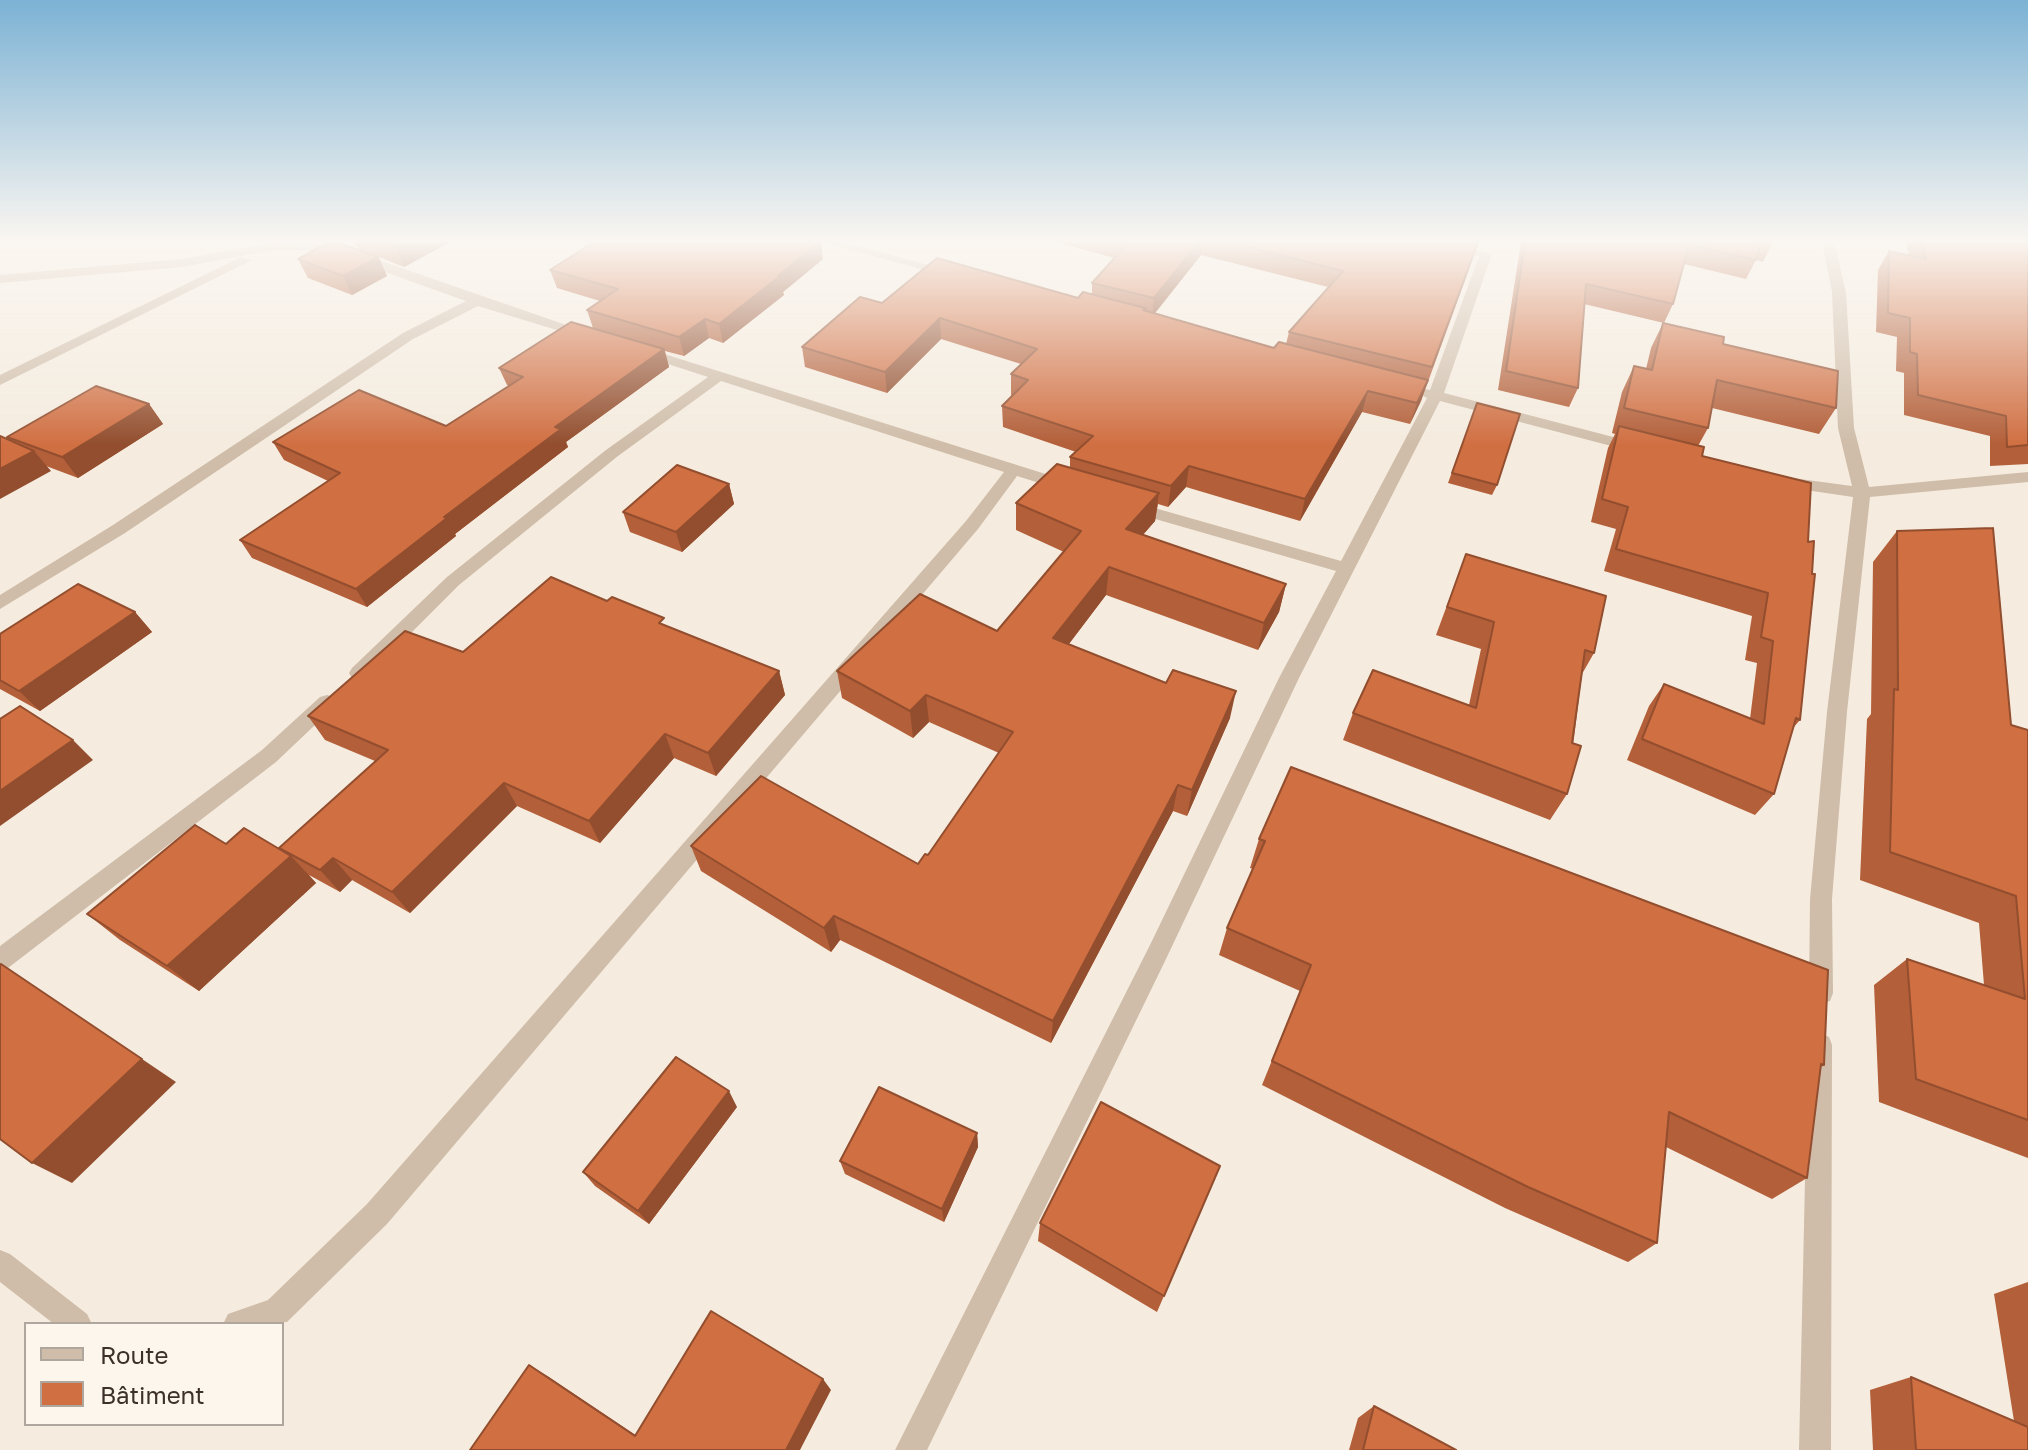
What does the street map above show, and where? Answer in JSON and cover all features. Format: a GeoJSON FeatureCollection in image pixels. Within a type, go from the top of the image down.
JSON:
{"type":"FeatureCollection","features":[{"type":"Feature","properties":{"kind":"street"},"geometry":{"type":"LineString","coordinates":[[0,381],[143,310]]}},
{"type":"Feature","properties":{"kind":"street"},"geometry":{"type":"LineString","coordinates":[[0,603],[132,521],[408,336],[460,310]]}},
{"type":"Feature","properties":{"kind":"street"},"geometry":{"type":"LineString","coordinates":[[506,310],[599,338]]}},
{"type":"Feature","properties":{"kind":"street"},"geometry":{"type":"LineString","coordinates":[[911,1450],[1345,568],[1436,395],[1466,310]]}},
{"type":"Feature","properties":{"kind":"street"},"geometry":{"type":"LineString","coordinates":[[1815,1450],[1821,899],[1837,712],[1862,493],[1846,428],[1840,310]]}},
{"type":"Feature","properties":{"kind":"street"},"geometry":{"type":"LineString","coordinates":[[629,347],[1074,489]]}},
{"type":"Feature","properties":{"kind":"street"},"geometry":{"type":"LineString","coordinates":[[0,960],[269,756],[453,581],[612,453],[720,375]]}},
{"type":"Feature","properties":{"kind":"street"},"geometry":{"type":"LineString","coordinates":[[1405,388],[1659,453]]}},
{"type":"Feature","properties":{"kind":"street"},"geometry":{"type":"LineString","coordinates":[[244,1322],[277,1312],[377,1214],[972,525],[1013,471]]}},
{"type":"Feature","properties":{"kind":"street"},"geometry":{"type":"LineString","coordinates":[[1773,480],[1862,493],[2028,477]]}},
{"type":"Feature","properties":{"kind":"street"},"geometry":{"type":"LineString","coordinates":[[1120,503],[1345,568]]}},
{"type":"Feature","properties":{"kind":"street"},"geometry":{"type":"LineString","coordinates":[[0,1264],[74,1322]]}},
{"type":"Feature","properties":{"kind":"building"},"geometry":{"type":"Polygon","coordinates":[[[587,310],[737,310],[719,324],[705,319],[679,337],[587,310]]]}},
{"type":"Feature","properties":{"kind":"building"},"geometry":{"type":"Polygon","coordinates":[[[845,310],[1143,310],[1274,348],[1279,342],[1428,380],[1417,403],[1368,391],[1305,499],[1189,466],[1171,486],[1070,457],[1093,436],[1002,406],[1028,380],[1011,374],[1037,349],[940,318],[885,372],[802,347],[845,310]]]}},
{"type":"Feature","properties":{"kind":"building"},"geometry":{"type":"Polygon","coordinates":[[[1309,310],[1453,310],[1432,367],[1289,332],[1309,310]]]}},
{"type":"Feature","properties":{"kind":"building"},"geometry":{"type":"Polygon","coordinates":[[[1515,310],[1584,310],[1578,388],[1506,371],[1515,310]]]}},
{"type":"Feature","properties":{"kind":"building"},"geometry":{"type":"Polygon","coordinates":[[[1888,310],[2028,310],[2028,445],[2007,447],[2006,416],[1918,395],[1917,354],[1910,352],[1910,318],[1888,313],[1888,310]]]}},
{"type":"Feature","properties":{"kind":"building"},"geometry":{"type":"Polygon","coordinates":[[[571,322],[664,349],[555,427],[561,429],[444,517],[447,518],[356,589],[240,540],[340,473],[273,442],[359,390],[446,426],[523,377],[499,368],[571,322]]]}},
{"type":"Feature","properties":{"kind":"building"},"geometry":{"type":"Polygon","coordinates":[[[1663,323],[1724,337],[1723,344],[1838,371],[1836,408],[1717,380],[1708,428],[1624,408],[1634,366],[1652,370],[1663,323]]]}},
{"type":"Feature","properties":{"kind":"building"},"geometry":{"type":"Polygon","coordinates":[[[96,386],[149,404],[62,457],[7,437],[96,386]]]}},
{"type":"Feature","properties":{"kind":"building"},"geometry":{"type":"Polygon","coordinates":[[[1477,403],[1520,414],[1497,485],[1452,473],[1477,403]]]}},
{"type":"Feature","properties":{"kind":"building"},"geometry":{"type":"Polygon","coordinates":[[[1619,426],[1704,447],[1702,456],[1811,483],[1808,542],[1814,541],[1812,574],[1815,574],[1800,720],[1796,718],[1774,794],[1642,739],[1664,684],[1764,724],[1773,641],[1761,637],[1768,593],[1616,549],[1628,507],[1602,499],[1619,426]]]}},
{"type":"Feature","properties":{"kind":"building"},"geometry":{"type":"Polygon","coordinates":[[[0,436],[34,451],[0,469],[0,436]]]}},
{"type":"Feature","properties":{"kind":"building"},"geometry":{"type":"Polygon","coordinates":[[[1057,464],[1159,493],[1126,529],[1286,584],[1264,623],[1109,567],[1053,638],[1166,683],[1173,670],[1236,691],[1192,790],[1178,785],[1053,1021],[834,916],[824,928],[691,846],[761,776],[918,864],[925,854],[928,855],[1013,732],[926,695],[910,711],[837,671],[920,594],[997,631],[1081,531],[1016,503],[1057,464]]]}},
{"type":"Feature","properties":{"kind":"building"},"geometry":{"type":"Polygon","coordinates":[[[677,465],[729,484],[676,532],[623,512],[677,465]]]}},
{"type":"Feature","properties":{"kind":"building"},"geometry":{"type":"Polygon","coordinates":[[[1993,528],[2011,725],[2028,730],[2028,1120],[1916,1079],[1907,959],[2025,999],[2016,896],[1890,852],[1894,689],[1898,690],[1897,531],[1993,528]]]}},
{"type":"Feature","properties":{"kind":"building"},"geometry":{"type":"Polygon","coordinates":[[[1466,554],[1606,596],[1594,653],[1585,650],[1572,743],[1581,746],[1567,794],[1353,713],[1373,670],[1476,708],[1494,622],[1447,607],[1466,554]]]}},
{"type":"Feature","properties":{"kind":"building"},"geometry":{"type":"Polygon","coordinates":[[[551,577],[607,601],[612,597],[664,618],[659,623],[779,671],[708,753],[665,734],[589,821],[504,783],[392,892],[333,858],[320,870],[279,848],[388,750],[308,716],[405,631],[463,652],[551,577]]]}},
{"type":"Feature","properties":{"kind":"building"},"geometry":{"type":"Polygon","coordinates":[[[78,584],[135,612],[19,691],[0,680],[0,634],[78,584]]]}},
{"type":"Feature","properties":{"kind":"building"},"geometry":{"type":"Polygon","coordinates":[[[20,706],[73,740],[0,791],[0,719],[20,706]]]}},
{"type":"Feature","properties":{"kind":"building"},"geometry":{"type":"Polygon","coordinates":[[[1291,767],[1828,970],[1824,1065],[1821,1064],[1807,1178],[1669,1112],[1657,1243],[1528,1187],[1272,1061],[1311,965],[1227,928],[1265,841],[1259,839],[1291,767]]]}},
{"type":"Feature","properties":{"kind":"building"},"geometry":{"type":"Polygon","coordinates":[[[195,825],[226,844],[244,828],[291,856],[167,966],[87,914],[195,825]]]}},
{"type":"Feature","properties":{"kind":"building"},"geometry":{"type":"Polygon","coordinates":[[[1,964],[142,1059],[32,1163],[0,1139],[1,964]]]}},
{"type":"Feature","properties":{"kind":"building"},"geometry":{"type":"Polygon","coordinates":[[[676,1057],[729,1091],[638,1211],[583,1172],[676,1057]]]}},
{"type":"Feature","properties":{"kind":"building"},"geometry":{"type":"Polygon","coordinates":[[[879,1087],[977,1133],[942,1209],[840,1161],[879,1087]]]}},
{"type":"Feature","properties":{"kind":"building"},"geometry":{"type":"Polygon","coordinates":[[[1101,1102],[1220,1166],[1164,1296],[1040,1223],[1101,1102]]]}},
{"type":"Feature","properties":{"kind":"building"},"geometry":{"type":"Polygon","coordinates":[[[711,1311],[823,1379],[786,1450],[470,1450],[529,1365],[635,1436],[711,1311]]]}},
{"type":"Feature","properties":{"kind":"building"},"geometry":{"type":"Polygon","coordinates":[[[1911,1377],[2028,1427],[2028,1450],[1916,1450],[1911,1377]]]}},
{"type":"Feature","properties":{"kind":"building"},"geometry":{"type":"Polygon","coordinates":[[[1374,1406],[1456,1450],[1363,1450],[1374,1406]]]}}]}
